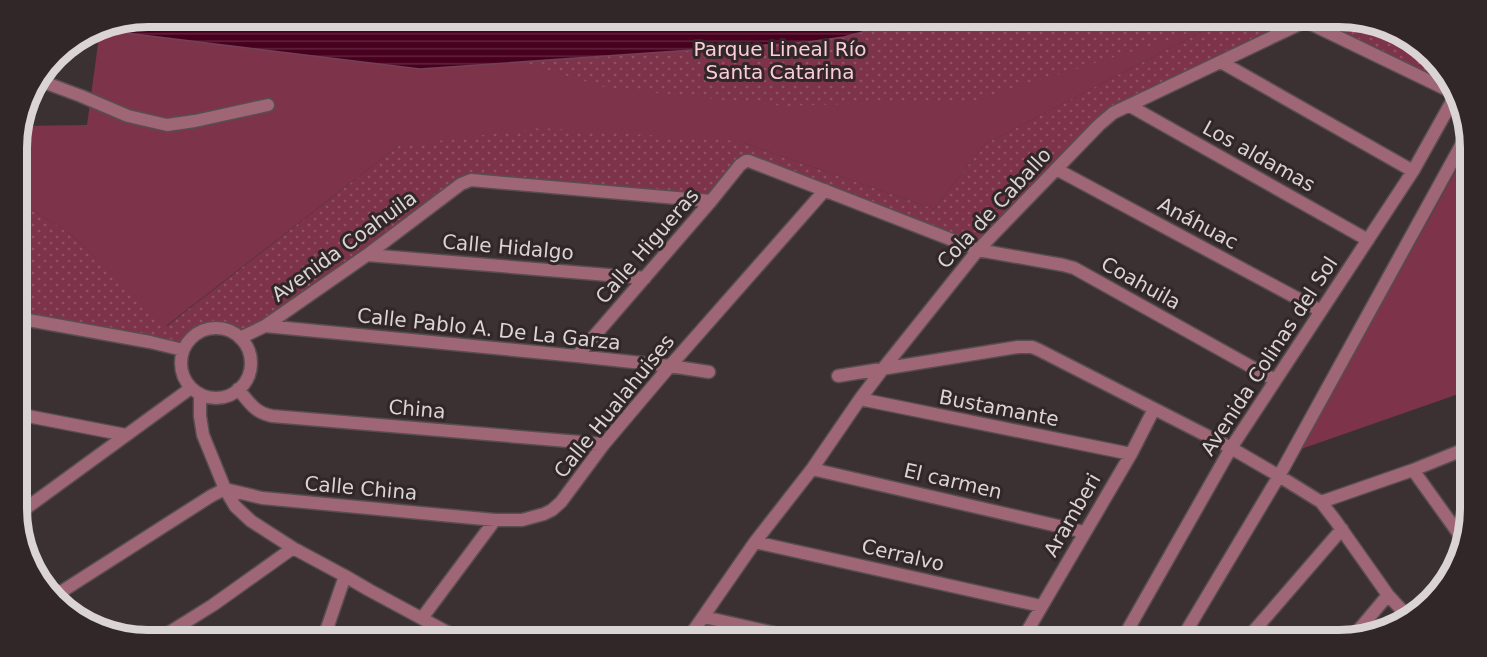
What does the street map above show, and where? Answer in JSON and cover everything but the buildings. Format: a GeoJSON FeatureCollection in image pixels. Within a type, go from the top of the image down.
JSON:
{"type":"FeatureCollection","features":[{"type":"Feature","properties":{"kind":"street","name":"Cola de Caballo"},"geometry":{"type":"LineString","coordinates":[[694,630],[755,542],[812,469],[882,370],[978,250],[1099,124],[1113,113],[1292,27]]}},
{"type":"Feature","properties":{"kind":"street","name":"Cola de Caballo"},"geometry":{"type":"LineString","coordinates":[[1316,27],[1444,88]]}},
{"type":"Feature","properties":{"kind":"street"},"geometry":{"type":"LineString","coordinates":[[1221,62],[1413,171]]}},
{"type":"Feature","properties":{"kind":"street"},"geometry":{"type":"LineString","coordinates":[[46,83],[128,116],[167,124],[195,121],[268,105]]}},
{"type":"Feature","properties":{"kind":"street","name":"Avenida Colinas del Sol"},"geometry":{"type":"LineString","coordinates":[[1128,630],[1231,448],[1413,171],[1450,98]]}},
{"type":"Feature","properties":{"kind":"street","name":"Los aldamas"},"geometry":{"type":"LineString","coordinates":[[1130,105],[1368,240]]}},
{"type":"Feature","properties":{"kind":"street"},"geometry":{"type":"LineString","coordinates":[[1187,630],[1279,476],[1460,147]]}},
{"type":"Feature","properties":{"kind":"street","name":"Coahuila"},"geometry":{"type":"LineString","coordinates":[[746,161],[754,162],[978,250],[1074,268],[1275,380]]}},
{"type":"Feature","properties":{"kind":"street","name":"Calle Higueras"},"geometry":{"type":"LineString","coordinates":[[577,356],[740,165],[746,161]]}},
{"type":"Feature","properties":{"kind":"street","name":"Anáhuac"},"geometry":{"type":"LineString","coordinates":[[1056,170],[1321,311]]}},
{"type":"Feature","properties":{"kind":"street","name":"Avenida Coahuila"},"geometry":{"type":"LineString","coordinates":[[240,338],[265,326],[368,255],[468,181],[475,179],[711,201]]}},
{"type":"Feature","properties":{"kind":"street","name":"Calle Hualahuises"},"geometry":{"type":"LineString","coordinates":[[495,519],[522,519],[544,514],[561,502],[604,444],[670,366],[825,190]]}},
{"type":"Feature","properties":{"kind":"street","name":"Calle Hidalgo"},"geometry":{"type":"LineString","coordinates":[[368,255],[645,278]]}},
{"type":"Feature","properties":{"kind":"street"},"geometry":{"type":"LineString","coordinates":[[27,320],[183,350]]}},
{"type":"Feature","properties":{"kind":"street","name":"Calle Pablo A. De La Garza"},"geometry":{"type":"LineString","coordinates":[[265,326],[577,356],[709,372]]}},
{"type":"Feature","properties":{"kind":"street"},"geometry":{"type":"LineString","coordinates":[[195,391],[216,398],[227,396],[238,390],[246,380],[250,368],[250,355],[240,338],[224,329],[200,332],[186,345],[181,362],[182,373],[195,391],[203,435],[225,489],[235,506],[251,521],[293,548],[443,630]]}},
{"type":"Feature","properties":{"kind":"street"},"geometry":{"type":"LineString","coordinates":[[838,376],[1018,346],[1032,347],[1045,352],[1231,448],[1321,502],[1388,595],[1403,612]]}},
{"type":"Feature","properties":{"kind":"street","name":"China"},"geometry":{"type":"LineString","coordinates":[[238,390],[254,409],[272,416],[604,444]]}},
{"type":"Feature","properties":{"kind":"street"},"geometry":{"type":"LineString","coordinates":[[27,506],[126,435],[195,391]]}},
{"type":"Feature","properties":{"kind":"street","name":"Bustamante"},"geometry":{"type":"LineString","coordinates":[[860,399],[1131,454]]}},
{"type":"Feature","properties":{"kind":"street","name":"Aramberi"},"geometry":{"type":"LineString","coordinates":[[1028,630],[1131,454],[1154,409]]}},
{"type":"Feature","properties":{"kind":"street"},"geometry":{"type":"LineString","coordinates":[[27,416],[126,435]]}},
{"type":"Feature","properties":{"kind":"street"},"geometry":{"type":"LineString","coordinates":[[1321,502],[1460,451]]}},
{"type":"Feature","properties":{"kind":"street","name":"El carmen"},"geometry":{"type":"LineString","coordinates":[[812,469],[1084,532]]}},
{"type":"Feature","properties":{"kind":"street"},"geometry":{"type":"LineString","coordinates":[[1413,470],[1458,533]]}},
{"type":"Feature","properties":{"kind":"street"},"geometry":{"type":"LineString","coordinates":[[60,593],[210,496],[225,489]]}},
{"type":"Feature","properties":{"kind":"street","name":"Calle China"},"geometry":{"type":"LineString","coordinates":[[225,489],[262,498],[495,519]]}},
{"type":"Feature","properties":{"kind":"street"},"geometry":{"type":"LineString","coordinates":[[422,618],[495,519]]}},
{"type":"Feature","properties":{"kind":"street"},"geometry":{"type":"LineString","coordinates":[[1255,630],[1342,530]]}},
{"type":"Feature","properties":{"kind":"street","name":"Cerralvo"},"geometry":{"type":"LineString","coordinates":[[755,542],[1041,606]]}},
{"type":"Feature","properties":{"kind":"street"},"geometry":{"type":"LineString","coordinates":[[173,630],[213,605],[293,548]]}},
{"type":"Feature","properties":{"kind":"street"},"geometry":{"type":"LineString","coordinates":[[326,630],[345,576]]}},
{"type":"Feature","properties":{"kind":"street"},"geometry":{"type":"LineString","coordinates":[[1360,628],[1388,595]]}},
{"type":"Feature","properties":{"kind":"street"},"geometry":{"type":"LineString","coordinates":[[704,617],[761,630]]}},
{"type":"Feature","properties":{"kind":"green space","name":"Parque Lineal Río Santa Catarina"},"geometry":{"type":"Polygon","coordinates":[[[425,27],[1205,27],[977,100],[785,106],[607,88],[456,42],[425,27]]]}},
{"type":"Feature","properties":{"kind":"green space"},"geometry":{"type":"Polygon","coordinates":[[[732,27],[1211,27],[985,144],[934,209],[738,141],[398,146],[166,326],[73,236],[27,206],[29,126],[87,125],[99,37],[109,33],[116,31],[420,69],[732,27]]]}},
{"type":"Feature","properties":{"kind":"green space"},"geometry":{"type":"Polygon","coordinates":[[[1211,27],[1300,27],[1113,113],[978,250],[749,161],[711,201],[475,179],[240,338],[216,329],[208,330],[194,336],[183,350],[27,320],[27,206],[73,236],[167,326],[398,146],[540,128],[738,141],[934,209],[985,144],[1211,27]]]}},
{"type":"Feature","properties":{"kind":"green space"},"geometry":{"type":"Polygon","coordinates":[[[1318,27],[1363,29],[1386,36],[1400,43],[1425,62],[1442,85],[1318,27]]]}},
{"type":"Feature","properties":{"kind":"green space"},"geometry":{"type":"Polygon","coordinates":[[[1460,163],[1460,393],[1301,449],[1460,163]]]}},
{"type":"Feature","properties":{"kind":"shaded area"},"geometry":{"type":"Polygon","coordinates":[[[148,27],[880,27],[844,37],[808,42],[420,69],[114,32],[148,27]]]}}]}
